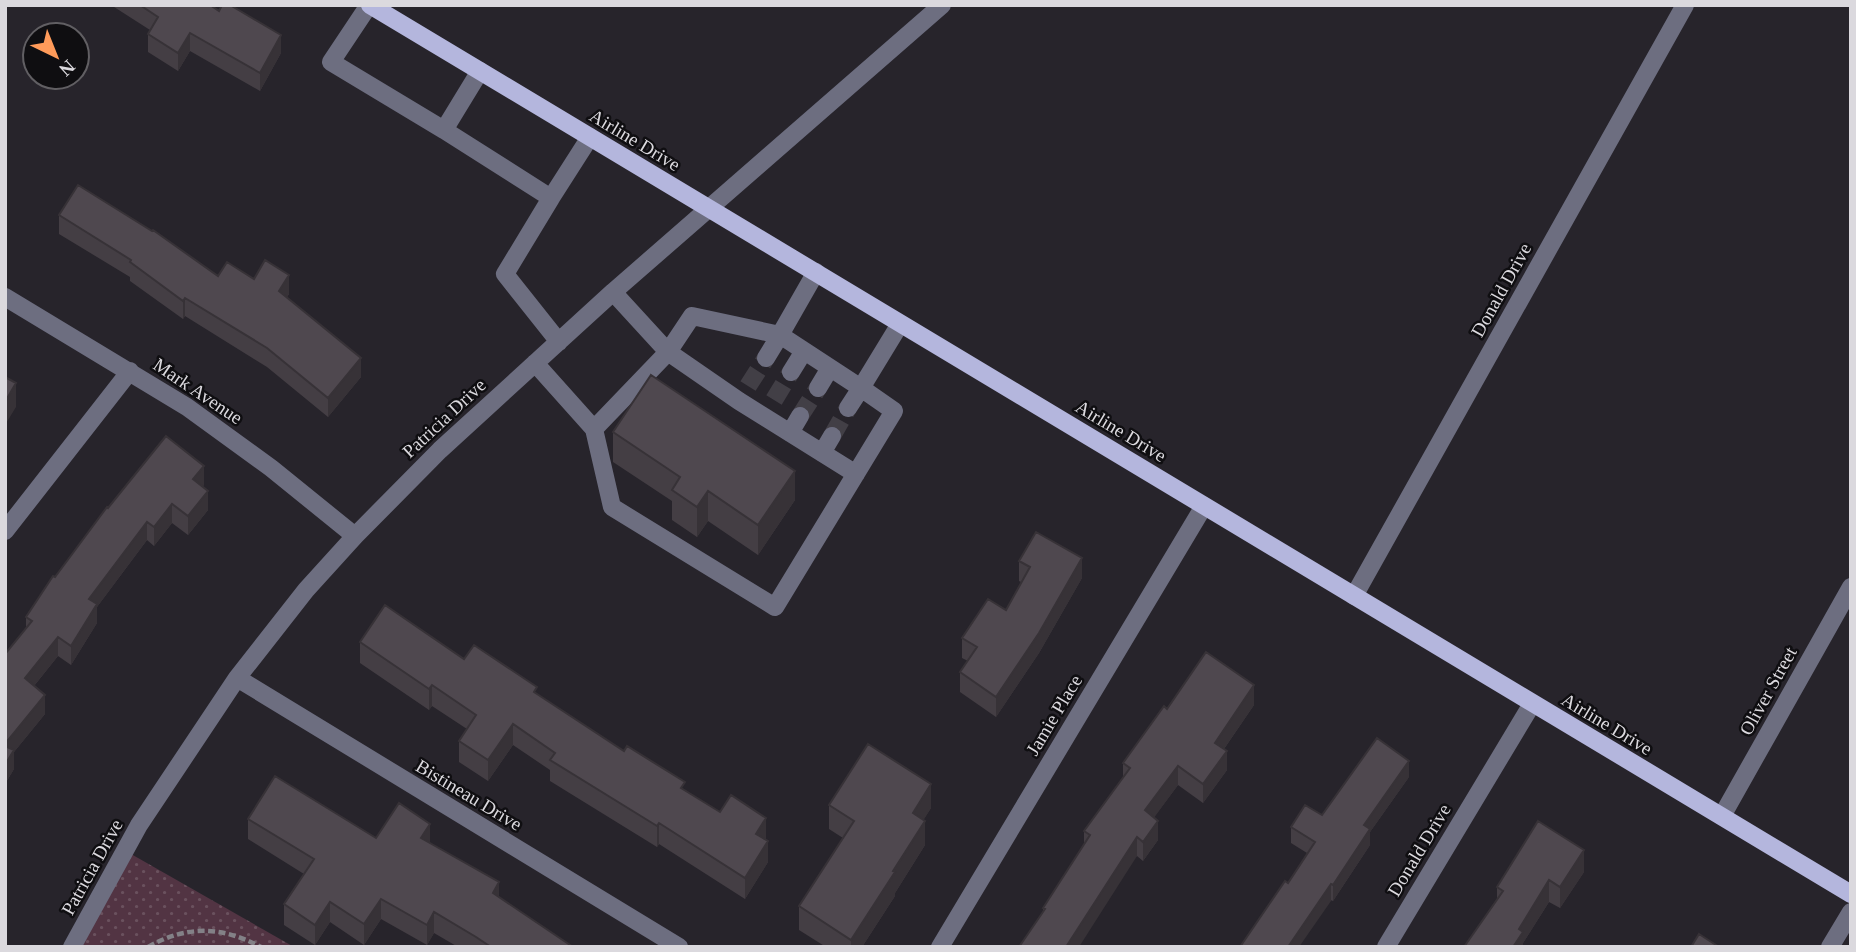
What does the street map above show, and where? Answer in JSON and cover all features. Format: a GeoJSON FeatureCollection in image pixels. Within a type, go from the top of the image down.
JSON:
{"type":"FeatureCollection","features":[{"type":"Feature","properties":{"kind":"main road","name":"Airline Drive"},"geometry":{"type":"LineString","coordinates":[[369,5],[1851,894]]}},
{"type":"Feature","properties":{"kind":"street"},"geometry":{"type":"LineString","coordinates":[[369,5],[331,62],[551,198]]}},
{"type":"Feature","properties":{"kind":"street","name":"Patricia Drive"},"geometry":{"type":"LineString","coordinates":[[72,947],[139,825],[237,678],[306,590],[355,536],[440,450],[613,292],[942,5]]}},
{"type":"Feature","properties":{"kind":"street","name":"Donald Drive"},"geometry":{"type":"LineString","coordinates":[[1354,596],[1685,5]]}},
{"type":"Feature","properties":{"kind":"street"},"geometry":{"type":"LineString","coordinates":[[444,130],[480,71]]}},
{"type":"Feature","properties":{"kind":"street"},"geometry":{"type":"LineString","coordinates":[[559,342],[505,274],[590,137]]}},
{"type":"Feature","properties":{"kind":"street"},"geometry":{"type":"LineString","coordinates":[[766,358],[816,272]]}},
{"type":"Feature","properties":{"kind":"street"},"geometry":{"type":"LineString","coordinates":[[613,292],[668,352],[744,393],[764,416],[856,474]]}},
{"type":"Feature","properties":{"kind":"street","name":"Mark Avenue"},"geometry":{"type":"LineString","coordinates":[[5,297],[130,371],[226,434],[355,536]]}},
{"type":"Feature","properties":{"kind":"street"},"geometry":{"type":"LineString","coordinates":[[535,363],[594,429],[612,507],[775,607],[894,411],[780,335],[692,316],[668,352],[594,429]]}},
{"type":"Feature","properties":{"kind":"street"},"geometry":{"type":"LineString","coordinates":[[848,408],[900,324]]}},
{"type":"Feature","properties":{"kind":"street"},"geometry":{"type":"LineString","coordinates":[[791,372],[804,351]]}},
{"type":"Feature","properties":{"kind":"street"},"geometry":{"type":"LineString","coordinates":[[818,388],[830,368]]}},
{"type":"Feature","properties":{"kind":"street"},"geometry":{"type":"LineString","coordinates":[[5,531],[130,371]]}},
{"type":"Feature","properties":{"kind":"street"},"geometry":{"type":"LineString","coordinates":[[764,416],[774,400]]}},
{"type":"Feature","properties":{"kind":"street"},"geometry":{"type":"LineString","coordinates":[[790,433],[800,416]]}},
{"type":"Feature","properties":{"kind":"street"},"geometry":{"type":"LineString","coordinates":[[822,453],[832,436]]}},
{"type":"Feature","properties":{"kind":"street","name":"Jamie Place"},"geometry":{"type":"LineString","coordinates":[[940,947],[1204,506]]}},
{"type":"Feature","properties":{"kind":"street","name":"Oliver Street"},"geometry":{"type":"LineString","coordinates":[[1722,816],[1851,587]]}},
{"type":"Feature","properties":{"kind":"street","name":"Bistineau Drive"},"geometry":{"type":"LineString","coordinates":[[237,678],[679,947]]}},
{"type":"Feature","properties":{"kind":"street","name":"Donald Drive"},"geometry":{"type":"LineString","coordinates":[[1386,947],[1532,704]]}},
{"type":"Feature","properties":{"kind":"street"},"geometry":{"type":"LineString","coordinates":[[1830,947],[1851,912]]}},
{"type":"Feature","properties":{"kind":"path"},"geometry":{"type":"LineString","coordinates":[[148,947],[166,937],[201,929],[243,937],[261,947]]}},
{"type":"Feature","properties":{"kind":"shaded area"},"geometry":{"type":"Polygon","coordinates":[[[124,850],[294,947],[78,947],[124,850]]]}},
{"type":"Feature","properties":{"kind":"building"},"geometry":{"type":"Polygon","coordinates":[[[140,5],[210,5],[219,11],[222,5],[230,5],[281,35],[260,73],[190,33],[178,53],[148,34],[158,17],[140,5]]]}},
{"type":"Feature","properties":{"kind":"building"},"geometry":{"type":"Polygon","coordinates":[[[78,185],[153,230],[218,276],[227,262],[254,279],[265,260],[289,275],[279,291],[361,358],[328,398],[267,348],[185,298],[183,301],[130,262],[131,260],[59,215],[78,185]]]}},
{"type":"Feature","properties":{"kind":"building"},"geometry":{"type":"Polygon","coordinates":[[[651,375],[795,471],[758,525],[708,491],[697,507],[672,490],[680,477],[613,432],[651,375]]]}},
{"type":"Feature","properties":{"kind":"building"},"geometry":{"type":"Polygon","coordinates":[[[5,377],[16,383],[5,402],[5,377]]]}},
{"type":"Feature","properties":{"kind":"building"},"geometry":{"type":"Polygon","coordinates":[[[166,436],[204,466],[193,479],[208,491],[188,516],[172,504],[154,527],[147,522],[89,599],[97,604],[71,646],[58,637],[25,678],[45,695],[5,744],[5,654],[32,621],[26,617],[53,576],[55,577],[107,507],[166,436]]]}},
{"type":"Feature","properties":{"kind":"building"},"geometry":{"type":"Polygon","coordinates":[[[1036,532],[1082,558],[1039,633],[996,697],[960,672],[977,647],[962,638],[988,599],[1006,610],[1030,567],[1019,561],[1036,532]]]}},
{"type":"Feature","properties":{"kind":"building"},"geometry":{"type":"Polygon","coordinates":[[[385,605],[464,659],[474,645],[537,687],[534,692],[624,751],[627,746],[685,782],[681,788],[720,812],[731,795],[766,818],[756,834],[768,841],[745,878],[659,823],[657,826],[550,760],[555,753],[513,724],[488,760],[459,741],[476,715],[432,685],[429,689],[360,642],[385,605]]]}},
{"type":"Feature","properties":{"kind":"building"},"geometry":{"type":"Polygon","coordinates":[[[1206,652],[1254,685],[1215,743],[1227,751],[1203,784],[1178,766],[1145,810],[1158,821],[1143,842],[1137,837],[1066,947],[1019,947],[1090,835],[1084,831],[1130,768],[1123,763],[1164,706],[1167,709],[1206,652]]]}},
{"type":"Feature","properties":{"kind":"building"},"geometry":{"type":"Polygon","coordinates":[[[1377,738],[1409,761],[1364,825],[1370,829],[1288,947],[1240,947],[1315,842],[1291,827],[1305,805],[1322,815],[1377,738]]]}},
{"type":"Feature","properties":{"kind":"building"},"geometry":{"type":"Polygon","coordinates":[[[868,744],[931,784],[913,813],[925,821],[851,940],[799,906],[854,821],[829,805],[868,744]]]}},
{"type":"Feature","properties":{"kind":"building"},"geometry":{"type":"Polygon","coordinates":[[[5,746],[14,750],[5,765],[5,746]]]}},
{"type":"Feature","properties":{"kind":"building"},"geometry":{"type":"Polygon","coordinates":[[[275,776],[376,838],[399,803],[430,824],[421,838],[499,882],[493,893],[573,947],[491,947],[434,912],[427,925],[381,899],[364,924],[330,902],[315,925],[284,904],[314,859],[248,819],[275,776]]]}},
{"type":"Feature","properties":{"kind":"building"},"geometry":{"type":"Polygon","coordinates":[[[1538,821],[1584,850],[1560,887],[1549,880],[1519,929],[1523,932],[1513,947],[1464,947],[1503,891],[1497,887],[1538,821]]]}},
{"type":"Feature","properties":{"kind":"building"},"geometry":{"type":"Polygon","coordinates":[[[1699,934],[1719,947],[1691,947],[1699,934]]]}},
{"type":"Feature","properties":{"kind":"tunnel"},"geometry":{"type":"LineString","coordinates":[[748,386],[766,358]]}},
{"type":"Feature","properties":{"kind":"tunnel"},"geometry":{"type":"LineString","coordinates":[[774,400],[791,372]]}},
{"type":"Feature","properties":{"kind":"tunnel"},"geometry":{"type":"LineString","coordinates":[[800,416],[818,388]]}},
{"type":"Feature","properties":{"kind":"tunnel"},"geometry":{"type":"LineString","coordinates":[[832,436],[848,408]]}}]}
